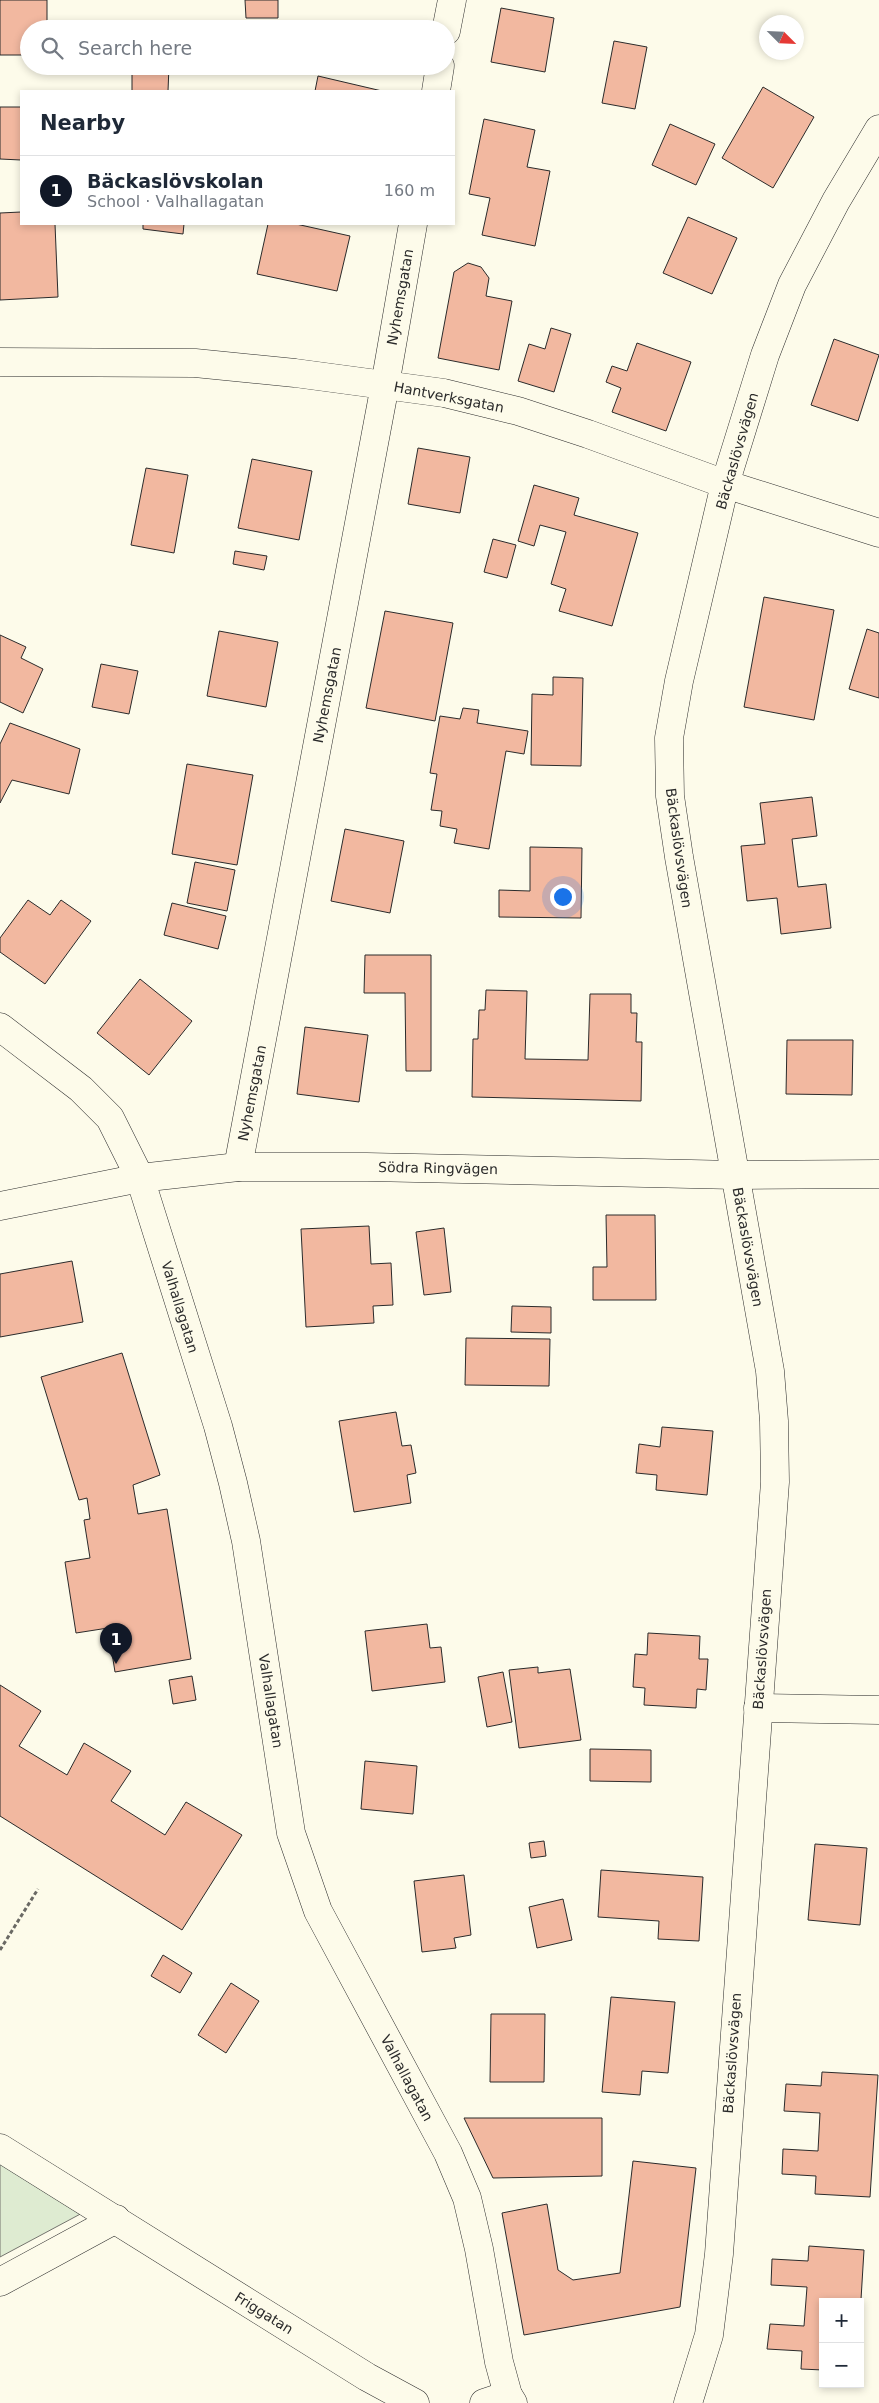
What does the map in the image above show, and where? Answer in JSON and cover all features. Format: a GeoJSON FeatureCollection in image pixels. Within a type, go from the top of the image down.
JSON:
{"type":"FeatureCollection","features":[{"type":"Feature","properties":{"kind":"street"},"geometry":{"type":"LineString","coordinates":[[448,20],[452,0]]}},
{"type":"Feature","properties":{"kind":"street"},"geometry":{"type":"LineString","coordinates":[[436,90],[439,75]]}},
{"type":"Feature","properties":{"kind":"street","name":"Bäckaslövsvägen"},"geometry":{"type":"LineString","coordinates":[[688,2403],[709,2335],[719,2254],[775,1482],[774,1421],[770,1371],[678,857],[670,796],[670,738],[680,681],[725,484],[765,355],[792,285],[836,201],[879,129]]}},
{"type":"Feature","properties":{"kind":"street","name":"Nyhemsgatan"},"geometry":{"type":"LineString","coordinates":[[238,1167],[385,385],[413,225]]}},
{"type":"Feature","properties":{"kind":"street","name":"Hantverksgatan"},"geometry":{"type":"LineString","coordinates":[[0,362],[195,363],[444,393],[518,411],[725,484],[879,532]]}},
{"type":"Feature","properties":{"kind":"street","name":"Valhallagatan"},"geometry":{"type":"LineString","coordinates":[[0,1027],[80,1089],[110,1118],[140,1178],[215,1416],[233,1483],[246,1541],[292,1833],[318,1911],[448,2153],[467,2198],[479,2249],[499,2362],[502,2401]]}},
{"type":"Feature","properties":{"kind":"street","name":"Södra Ringvägen"},"geometry":{"type":"LineString","coordinates":[[0,1206],[140,1178],[238,1167],[367,1166],[736,1175],[879,1174]]}},
{"type":"Feature","properties":{"kind":"street"},"geometry":{"type":"LineString","coordinates":[[758,1708],[879,1710]]}},
{"type":"Feature","properties":{"kind":"street","name":"Friggatan"},"geometry":{"type":"LineString","coordinates":[[0,2148],[366,2377],[415,2403]]}},
{"type":"Feature","properties":{"kind":"street"},"geometry":{"type":"LineString","coordinates":[[0,2282],[116,2219]]}},
{"type":"Feature","properties":{"kind":"path"},"geometry":{"type":"LineString","coordinates":[[0,1950],[38,1889]]}},
{"type":"Feature","properties":{"kind":"green space"},"geometry":{"type":"Polygon","coordinates":[[[0,2159],[86,2211],[0,2257],[0,2159]]]}},
{"type":"Feature","properties":{"kind":"building"},"geometry":{"type":"Polygon","coordinates":[[[0,0],[47,0],[47,20],[20,20],[20,55],[0,55],[0,0]]]}},
{"type":"Feature","properties":{"kind":"building"},"geometry":{"type":"Polygon","coordinates":[[[245,0],[278,0],[278,18],[246,18],[245,0]]]}},
{"type":"Feature","properties":{"kind":"building"},"geometry":{"type":"Polygon","coordinates":[[[501,8],[554,18],[545,72],[491,62],[501,8]]]}},
{"type":"Feature","properties":{"kind":"building"},"geometry":{"type":"Polygon","coordinates":[[[614,41],[647,47],[635,109],[602,103],[614,41]]]}},
{"type":"Feature","properties":{"kind":"building"},"geometry":{"type":"Polygon","coordinates":[[[132,75],[169,75],[168,90],[132,90],[132,75]]]}},
{"type":"Feature","properties":{"kind":"building"},"geometry":{"type":"Polygon","coordinates":[[[318,76],[378,90],[315,90],[318,76]]]}},
{"type":"Feature","properties":{"kind":"building"},"geometry":{"type":"Polygon","coordinates":[[[763,87],[814,117],[773,188],[722,158],[763,87]]]}},
{"type":"Feature","properties":{"kind":"building"},"geometry":{"type":"Polygon","coordinates":[[[0,107],[20,107],[20,160],[0,159],[0,107]]]}},
{"type":"Feature","properties":{"kind":"building"},"geometry":{"type":"Polygon","coordinates":[[[484,119],[535,130],[527,167],[550,171],[535,246],[482,235],[490,198],[469,194],[484,119]]]}},
{"type":"Feature","properties":{"kind":"building"},"geometry":{"type":"Polygon","coordinates":[[[670,124],[715,144],[696,185],[652,165],[670,124]]]}},
{"type":"Feature","properties":{"kind":"building"},"geometry":{"type":"Polygon","coordinates":[[[20,212],[20,225],[55,225],[58,297],[0,300],[0,213],[20,212]]]}},
{"type":"Feature","properties":{"kind":"building"},"geometry":{"type":"Polygon","coordinates":[[[688,217],[737,238],[712,294],[663,273],[688,217]]]}},
{"type":"Feature","properties":{"kind":"building"},"geometry":{"type":"Polygon","coordinates":[[[143,225],[184,225],[183,234],[143,229],[143,225]]]}},
{"type":"Feature","properties":{"kind":"building"},"geometry":{"type":"Polygon","coordinates":[[[268,225],[300,225],[350,236],[337,291],[257,274],[268,225]]]}},
{"type":"Feature","properties":{"kind":"building"},"geometry":{"type":"Polygon","coordinates":[[[468,263],[481,267],[489,278],[486,296],[512,301],[499,370],[438,358],[454,272],[468,263]]]}},
{"type":"Feature","properties":{"kind":"building"},"geometry":{"type":"Polygon","coordinates":[[[551,328],[571,334],[554,392],[518,381],[529,344],[545,349],[551,328]]]}},
{"type":"Feature","properties":{"kind":"building"},"geometry":{"type":"Polygon","coordinates":[[[834,339],[879,355],[858,421],[811,405],[834,339]]]}},
{"type":"Feature","properties":{"kind":"building"},"geometry":{"type":"Polygon","coordinates":[[[637,343],[691,362],[666,431],[612,412],[621,388],[606,382],[612,366],[627,371],[637,343]]]}},
{"type":"Feature","properties":{"kind":"building"},"geometry":{"type":"Polygon","coordinates":[[[418,448],[470,457],[460,513],[408,504],[418,448]]]}},
{"type":"Feature","properties":{"kind":"building"},"geometry":{"type":"Polygon","coordinates":[[[252,459],[312,471],[299,540],[238,528],[252,459]]]}},
{"type":"Feature","properties":{"kind":"building"},"geometry":{"type":"Polygon","coordinates":[[[146,468],[188,475],[174,553],[131,545],[146,468]]]}},
{"type":"Feature","properties":{"kind":"building"},"geometry":{"type":"Polygon","coordinates":[[[534,485],[579,498],[574,515],[638,533],[612,626],[559,611],[566,589],[551,584],[566,532],[540,525],[534,546],[518,541],[534,485]]]}},
{"type":"Feature","properties":{"kind":"building"},"geometry":{"type":"Polygon","coordinates":[[[493,539],[516,545],[507,578],[484,572],[493,539]]]}},
{"type":"Feature","properties":{"kind":"building"},"geometry":{"type":"Polygon","coordinates":[[[235,551],[267,556],[264,570],[233,564],[235,551]]]}},
{"type":"Feature","properties":{"kind":"building"},"geometry":{"type":"Polygon","coordinates":[[[764,597],[834,610],[814,720],[744,707],[764,597]]]}},
{"type":"Feature","properties":{"kind":"building"},"geometry":{"type":"Polygon","coordinates":[[[385,611],[453,623],[435,721],[366,708],[385,611]]]}},
{"type":"Feature","properties":{"kind":"building"},"geometry":{"type":"Polygon","coordinates":[[[867,629],[879,633],[879,698],[849,689],[867,629]]]}},
{"type":"Feature","properties":{"kind":"building"},"geometry":{"type":"Polygon","coordinates":[[[219,631],[278,642],[266,707],[207,696],[219,631]]]}},
{"type":"Feature","properties":{"kind":"building"},"geometry":{"type":"Polygon","coordinates":[[[0,635],[26,647],[21,658],[43,669],[23,713],[0,702],[0,635]]]}},
{"type":"Feature","properties":{"kind":"building"},"geometry":{"type":"Polygon","coordinates":[[[101,664],[138,671],[129,714],[92,707],[101,664]]]}},
{"type":"Feature","properties":{"kind":"building"},"geometry":{"type":"Polygon","coordinates":[[[553,677],[583,678],[581,766],[531,765],[532,694],[553,695],[553,677]]]}},
{"type":"Feature","properties":{"kind":"building"},"geometry":{"type":"Polygon","coordinates":[[[463,708],[479,710],[477,723],[528,731],[524,754],[506,751],[489,849],[454,843],[457,829],[440,826],[442,811],[431,810],[437,774],[430,773],[440,716],[460,719],[463,708]]]}},
{"type":"Feature","properties":{"kind":"building"},"geometry":{"type":"Polygon","coordinates":[[[10,723],[80,749],[69,794],[12,780],[0,803],[0,744],[10,723]]]}},
{"type":"Feature","properties":{"kind":"building"},"geometry":{"type":"Polygon","coordinates":[[[187,764],[253,775],[237,865],[172,854],[187,764]]]}},
{"type":"Feature","properties":{"kind":"building"},"geometry":{"type":"Polygon","coordinates":[[[812,797],[817,836],[792,839],[798,887],[826,884],[831,928],[781,934],[777,898],[747,901],[741,846],[765,844],[760,803],[812,797]]]}},
{"type":"Feature","properties":{"kind":"building"},"geometry":{"type":"Polygon","coordinates":[[[345,829],[404,841],[390,913],[331,901],[345,829]]]}},
{"type":"Feature","properties":{"kind":"building"},"geometry":{"type":"Polygon","coordinates":[[[530,847],[582,848],[581,918],[499,917],[499,890],[530,891],[530,847]]]}},
{"type":"Feature","properties":{"kind":"building"},"geometry":{"type":"Polygon","coordinates":[[[195,862],[235,870],[227,911],[187,903],[195,862]]]}},
{"type":"Feature","properties":{"kind":"building"},"geometry":{"type":"Polygon","coordinates":[[[28,900],[50,915],[61,900],[91,921],[45,984],[0,952],[0,938],[28,900]]]}},
{"type":"Feature","properties":{"kind":"building"},"geometry":{"type":"Polygon","coordinates":[[[172,903],[226,916],[218,949],[164,935],[172,903]]]}},
{"type":"Feature","properties":{"kind":"building"},"geometry":{"type":"Polygon","coordinates":[[[365,955],[431,955],[431,1071],[406,1071],[405,993],[364,993],[365,955]]]}},
{"type":"Feature","properties":{"kind":"building"},"geometry":{"type":"Polygon","coordinates":[[[140,979],[192,1021],[149,1075],[97,1033],[140,979]]]}},
{"type":"Feature","properties":{"kind":"building"},"geometry":{"type":"Polygon","coordinates":[[[486,990],[527,991],[525,1059],[588,1060],[590,994],[631,994],[631,1013],[637,1013],[636,1042],[642,1042],[641,1101],[472,1097],[473,1039],[478,1039],[479,1010],[485,1010],[486,990]]]}},
{"type":"Feature","properties":{"kind":"building"},"geometry":{"type":"Polygon","coordinates":[[[305,1027],[368,1035],[359,1102],[297,1094],[305,1027]]]}},
{"type":"Feature","properties":{"kind":"building"},"geometry":{"type":"Polygon","coordinates":[[[787,1040],[853,1040],[852,1095],[786,1094],[787,1040]]]}},
{"type":"Feature","properties":{"kind":"building"},"geometry":{"type":"Polygon","coordinates":[[[606,1215],[655,1215],[656,1300],[593,1300],[593,1267],[607,1267],[606,1215]]]}},
{"type":"Feature","properties":{"kind":"building"},"geometry":{"type":"Polygon","coordinates":[[[369,1226],[371,1264],[391,1263],[393,1305],[373,1306],[374,1323],[306,1327],[301,1229],[369,1226]]]}},
{"type":"Feature","properties":{"kind":"building"},"geometry":{"type":"Polygon","coordinates":[[[444,1228],[451,1292],[424,1295],[416,1232],[444,1228]]]}},
{"type":"Feature","properties":{"kind":"building"},"geometry":{"type":"Polygon","coordinates":[[[72,1261],[83,1322],[0,1337],[0,1274],[72,1261]]]}},
{"type":"Feature","properties":{"kind":"building"},"geometry":{"type":"Polygon","coordinates":[[[512,1306],[551,1307],[551,1333],[511,1332],[512,1306]]]}},
{"type":"Feature","properties":{"kind":"building"},"geometry":{"type":"Polygon","coordinates":[[[466,1338],[550,1339],[549,1386],[465,1385],[466,1338]]]}},
{"type":"Feature","properties":{"kind":"building"},"geometry":{"type":"Polygon","coordinates":[[[122,1353],[160,1475],[133,1485],[138,1514],[167,1509],[191,1659],[115,1672],[108,1628],[76,1633],[65,1562],[90,1558],[84,1520],[90,1519],[87,1498],[79,1500],[41,1377],[122,1353]]]}},
{"type":"Feature","properties":{"kind":"building"},"geometry":{"type":"Polygon","coordinates":[[[396,1412],[402,1446],[411,1445],[416,1473],[407,1475],[411,1503],[354,1512],[339,1421],[396,1412]]]}},
{"type":"Feature","properties":{"kind":"building"},"geometry":{"type":"Polygon","coordinates":[[[662,1427],[713,1431],[707,1495],[656,1490],[657,1475],[636,1473],[639,1444],[660,1447],[662,1427]]]}},
{"type":"Feature","properties":{"kind":"building"},"geometry":{"type":"Polygon","coordinates":[[[427,1624],[430,1648],[441,1647],[445,1682],[372,1691],[365,1631],[427,1624]]]}},
{"type":"Feature","properties":{"kind":"building"},"geometry":{"type":"Polygon","coordinates":[[[648,1633],[700,1636],[699,1659],[708,1659],[706,1690],[697,1689],[696,1708],[644,1705],[645,1688],[633,1687],[635,1654],[647,1655],[648,1633]]]}},
{"type":"Feature","properties":{"kind":"building"},"geometry":{"type":"Polygon","coordinates":[[[538,1667],[538,1673],[570,1669],[581,1740],[519,1748],[509,1670],[538,1667]]]}},
{"type":"Feature","properties":{"kind":"building"},"geometry":{"type":"Polygon","coordinates":[[[503,1672],[512,1722],[487,1727],[478,1677],[503,1672]]]}},
{"type":"Feature","properties":{"kind":"building"},"geometry":{"type":"Polygon","coordinates":[[[192,1676],[196,1700],[173,1704],[169,1680],[192,1676]]]}},
{"type":"Feature","properties":{"kind":"building"},"geometry":{"type":"Polygon","coordinates":[[[0,1685],[41,1711],[19,1746],[67,1775],[84,1743],[131,1771],[111,1801],[165,1835],[186,1802],[242,1835],[182,1930],[0,1816],[0,1685]]]}},
{"type":"Feature","properties":{"kind":"building"},"geometry":{"type":"Polygon","coordinates":[[[590,1749],[651,1750],[651,1782],[590,1781],[590,1749]]]}},
{"type":"Feature","properties":{"kind":"building"},"geometry":{"type":"Polygon","coordinates":[[[365,1761],[417,1766],[413,1814],[361,1809],[365,1761]]]}},
{"type":"Feature","properties":{"kind":"building"},"geometry":{"type":"Polygon","coordinates":[[[544,1841],[546,1856],[531,1858],[529,1843],[544,1841]]]}},
{"type":"Feature","properties":{"kind":"building"},"geometry":{"type":"Polygon","coordinates":[[[815,1844],[867,1848],[860,1925],[808,1920],[815,1844]]]}},
{"type":"Feature","properties":{"kind":"building"},"geometry":{"type":"Polygon","coordinates":[[[601,1870],[703,1877],[699,1941],[658,1939],[659,1921],[598,1917],[601,1870]]]}},
{"type":"Feature","properties":{"kind":"building"},"geometry":{"type":"Polygon","coordinates":[[[464,1875],[471,1935],[454,1938],[456,1948],[422,1952],[414,1881],[464,1875]]]}},
{"type":"Feature","properties":{"kind":"building"},"geometry":{"type":"Polygon","coordinates":[[[563,1899],[572,1940],[537,1948],[529,1907],[563,1899]]]}},
{"type":"Feature","properties":{"kind":"building"},"geometry":{"type":"Polygon","coordinates":[[[163,1955],[192,1973],[180,1993],[151,1976],[163,1955]]]}},
{"type":"Feature","properties":{"kind":"building"},"geometry":{"type":"Polygon","coordinates":[[[231,1983],[259,2001],[226,2053],[198,2035],[231,1983]]]}},
{"type":"Feature","properties":{"kind":"building"},"geometry":{"type":"Polygon","coordinates":[[[611,1997],[675,2002],[668,2073],[642,2071],[640,2095],[602,2092],[611,1997]]]}},
{"type":"Feature","properties":{"kind":"building"},"geometry":{"type":"Polygon","coordinates":[[[491,2014],[545,2014],[544,2082],[490,2082],[491,2014]]]}},
{"type":"Feature","properties":{"kind":"building"},"geometry":{"type":"Polygon","coordinates":[[[822,2072],[878,2075],[870,2197],[815,2194],[816,2176],[782,2174],[783,2149],[818,2151],[820,2113],[784,2111],[786,2084],[821,2086],[822,2072]]]}},
{"type":"Feature","properties":{"kind":"building"},"geometry":{"type":"Polygon","coordinates":[[[464,2118],[602,2118],[602,2176],[493,2178],[464,2118]]]}},
{"type":"Feature","properties":{"kind":"building"},"geometry":{"type":"Polygon","coordinates":[[[633,2161],[696,2168],[680,2307],[524,2335],[502,2213],[547,2204],[558,2270],[573,2280],[620,2273],[633,2161]]]}},
{"type":"Feature","properties":{"kind":"building"},"geometry":{"type":"Polygon","coordinates":[[[809,2246],[864,2250],[861,2298],[819,2298],[819,2370],[801,2369],[802,2351],[767,2349],[770,2324],[804,2326],[807,2287],[771,2285],[772,2259],[808,2261],[809,2246]]]}},
{"type":"Feature","properties":{"kind":"place","name":"Bäckaslövskolan"},"geometry":{"type":"Point","coordinates":[116,1664]}}]}
